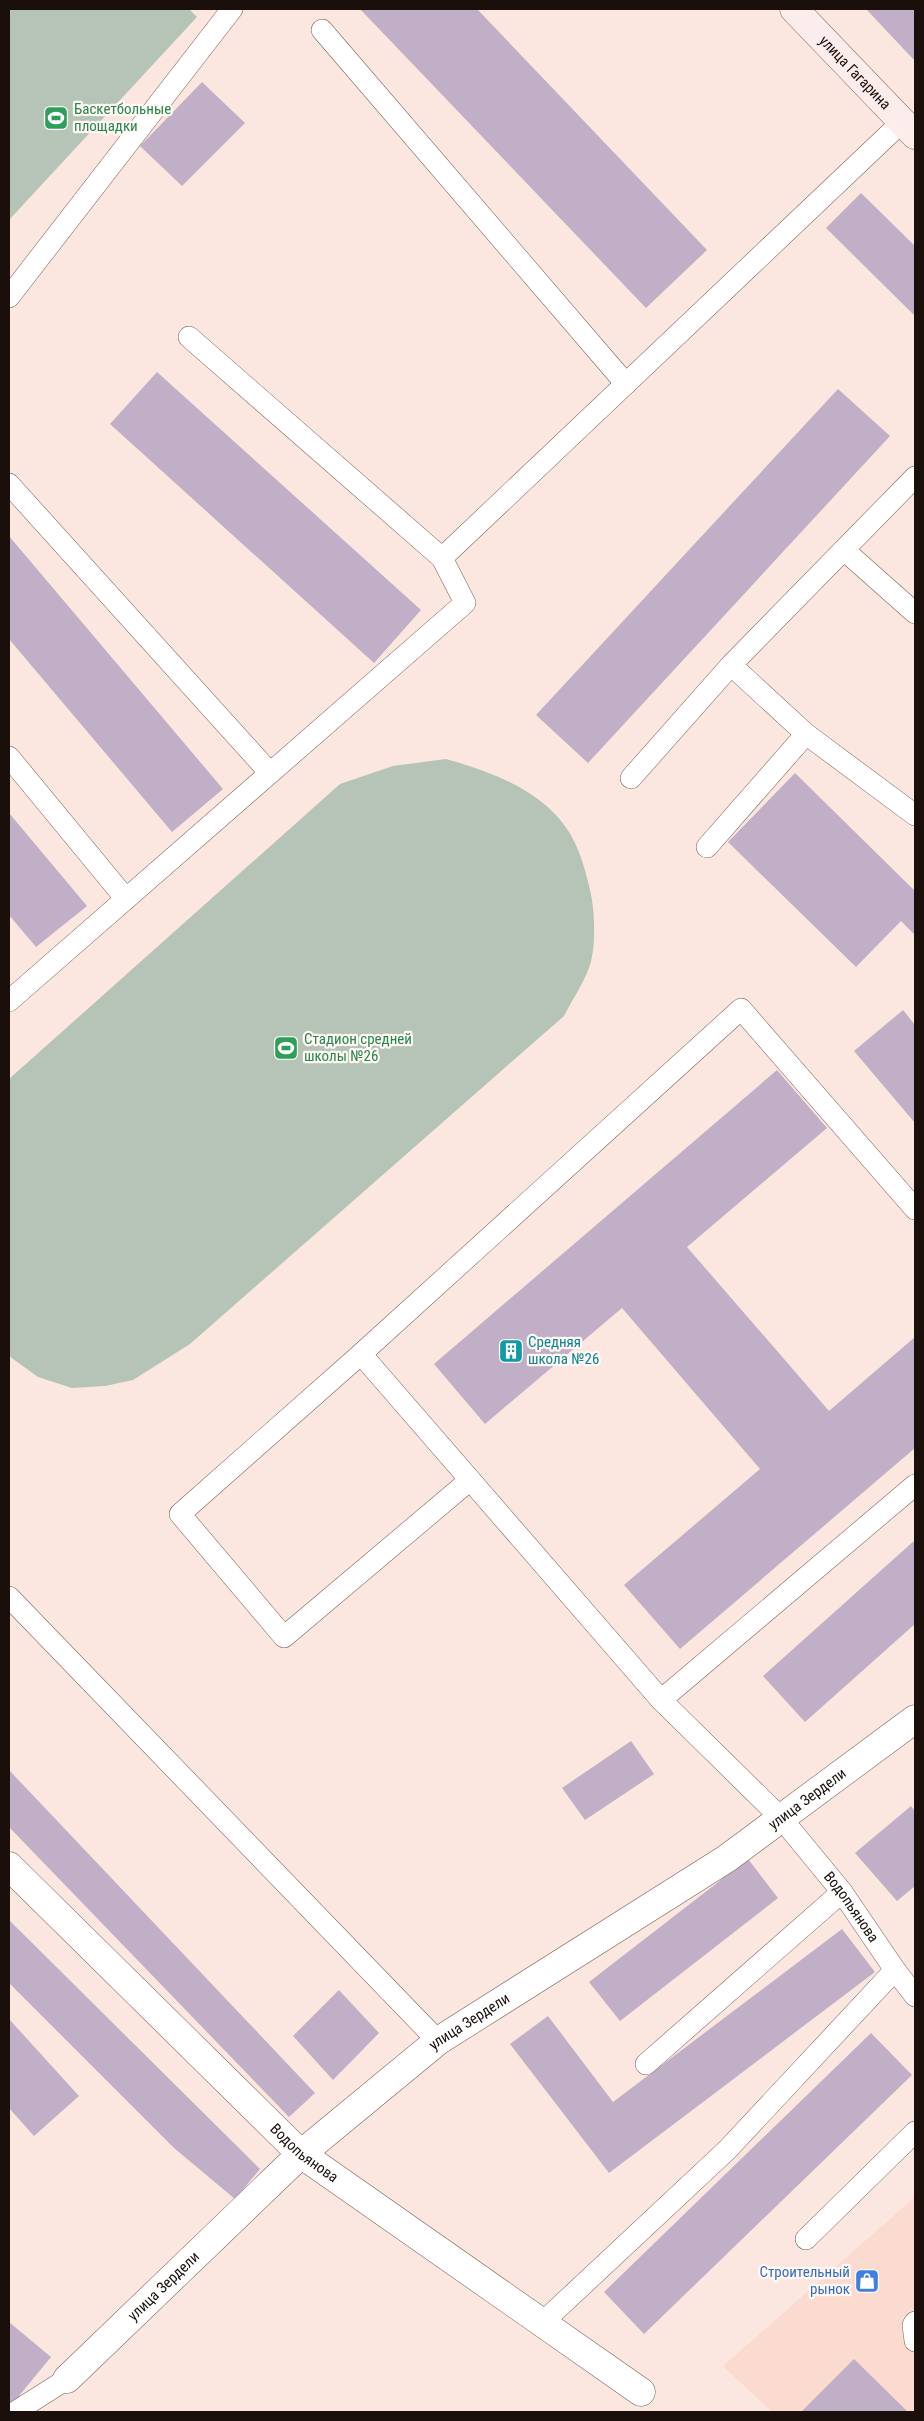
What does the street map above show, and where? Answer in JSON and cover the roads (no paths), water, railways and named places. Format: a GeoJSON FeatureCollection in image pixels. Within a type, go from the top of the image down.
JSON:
{"type":"FeatureCollection","features":[{"type":"Feature","properties":{"kind":"main road","name":"улица Гагарина"},"geometry":{"type":"LineString","coordinates":[[794,9],[909,128]]}},
{"type":"Feature","properties":{"kind":"street","name":"улица Зердели"},"geometry":{"type":"LineString","coordinates":[[66,2379],[301,2154],[438,2040],[726,1860],[915,1719]]}},
{"type":"Feature","properties":{"kind":"street","name":"Водопьянова"},"geometry":{"type":"LineString","coordinates":[[9,1866],[301,2154],[641,2392]]}},
{"type":"Feature","properties":{"kind":"lane"},"geometry":{"type":"LineString","coordinates":[[9,297],[232,9]]}},
{"type":"Feature","properties":{"kind":"lane"},"geometry":{"type":"LineString","coordinates":[[322,30],[626,384]]}},
{"type":"Feature","properties":{"kind":"lane"},"geometry":{"type":"LineString","coordinates":[[442,558],[626,384],[909,128]]}},
{"type":"Feature","properties":{"kind":"lane"},"geometry":{"type":"LineString","coordinates":[[9,1001],[464,603],[442,558],[189,336]]}},
{"type":"Feature","properties":{"kind":"lane"},"geometry":{"type":"LineString","coordinates":[[631,778],[731,665],[915,478]]}},
{"type":"Feature","properties":{"kind":"lane"},"geometry":{"type":"LineString","coordinates":[[9,484],[270,773]]}},
{"type":"Feature","properties":{"kind":"lane"},"geometry":{"type":"LineString","coordinates":[[844,550],[915,613]]}},
{"type":"Feature","properties":{"kind":"lane"},"geometry":{"type":"LineString","coordinates":[[731,665],[806,734],[915,815]]}},
{"type":"Feature","properties":{"kind":"lane"},"geometry":{"type":"LineString","coordinates":[[707,847],[806,734]]}},
{"type":"Feature","properties":{"kind":"lane"},"geometry":{"type":"LineString","coordinates":[[9,757],[126,899]]}},
{"type":"Feature","properties":{"kind":"lane"},"geometry":{"type":"LineString","coordinates":[[470,1480],[284,1637],[180,1514],[361,1354],[741,1009],[915,1209]]}},
{"type":"Feature","properties":{"kind":"lane","name":"Водопьянова"},"geometry":{"type":"LineString","coordinates":[[361,1354],[661,1700],[782,1819],[842,1892],[915,1996]]}},
{"type":"Feature","properties":{"kind":"lane"},"geometry":{"type":"LineString","coordinates":[[661,1700],[915,1485]]}},
{"type":"Feature","properties":{"kind":"lane"},"geometry":{"type":"LineString","coordinates":[[9,1597],[438,2040]]}},
{"type":"Feature","properties":{"kind":"lane"},"geometry":{"type":"LineString","coordinates":[[646,2064],[842,1892]]}},
{"type":"Feature","properties":{"kind":"lane"},"geometry":{"type":"LineString","coordinates":[[542,2323],[727,2150],[895,1970]]}},
{"type":"Feature","properties":{"kind":"lane"},"geometry":{"type":"LineString","coordinates":[[806,2239],[915,2132]]}},
{"type":"Feature","properties":{"kind":"lane"},"geometry":{"type":"LineString","coordinates":[[915,2322],[912,2325],[915,2341]]}},
{"type":"Feature","properties":{"kind":"lane"},"geometry":{"type":"LineString","coordinates":[[15,2412],[66,2379]]}},
{"type":"Feature","properties":{"kind":"place","name":"Баскетбольные площадки"},"geometry":{"type":"Point","coordinates":[56,118]}},
{"type":"Feature","properties":{"kind":"place","name":"Стадион средней школы №26"},"geometry":{"type":"Point","coordinates":[286,1048]}},
{"type":"Feature","properties":{"kind":"place","name":"Средняя школа №26"},"geometry":{"type":"Point","coordinates":[511,1351]}},
{"type":"Feature","properties":{"kind":"place","name":"Строительный рынок"},"geometry":{"type":"Point","coordinates":[867,2281]}}]}
